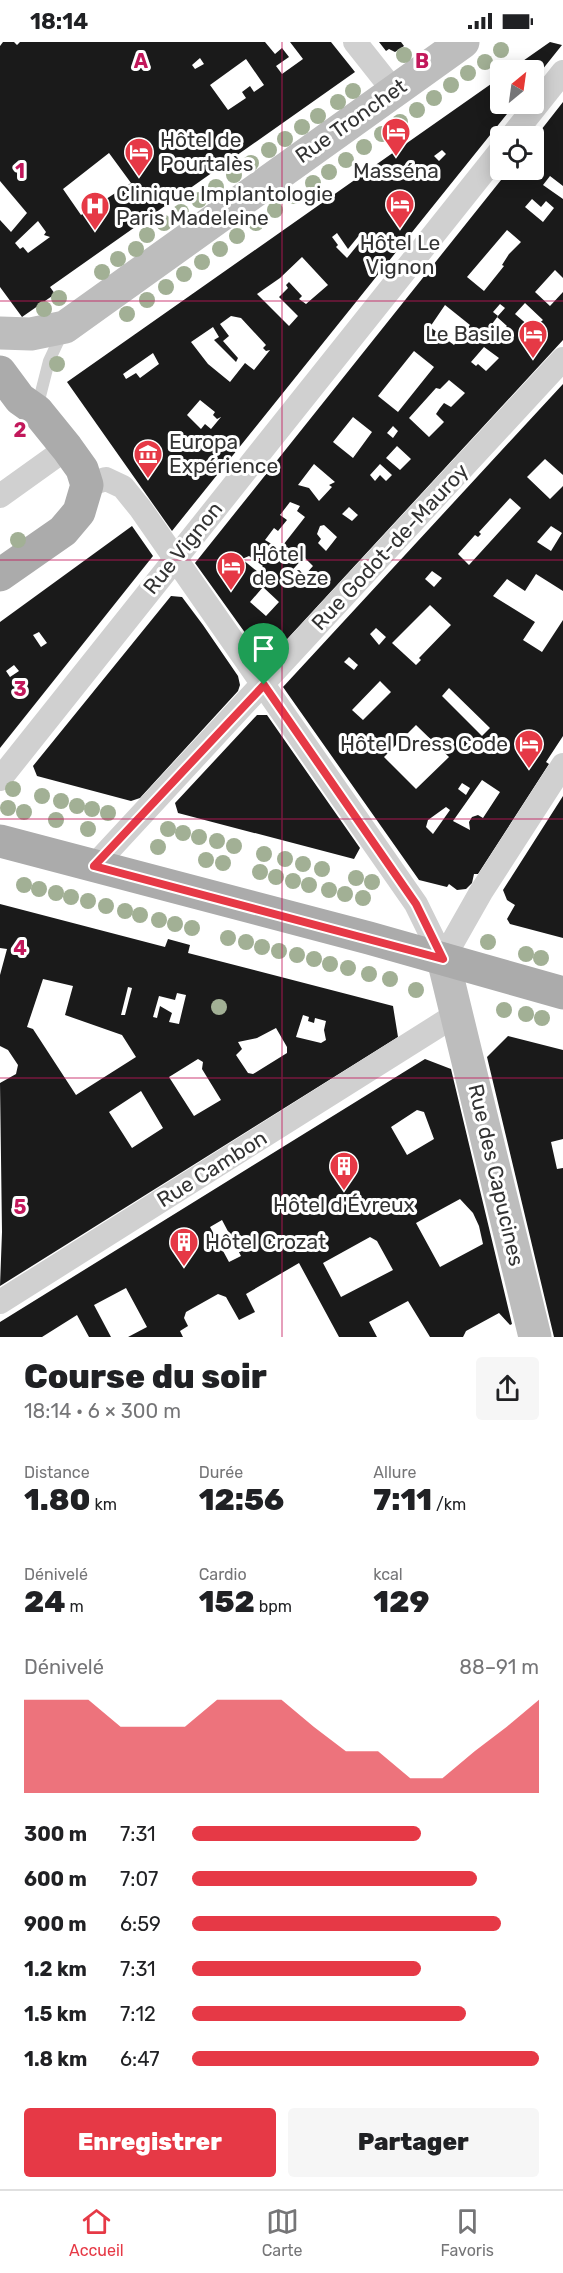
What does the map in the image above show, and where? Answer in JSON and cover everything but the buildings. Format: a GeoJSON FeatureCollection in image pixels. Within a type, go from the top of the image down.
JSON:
{"type":"FeatureCollection","features":[{"type":"Feature","properties":{"kind":"main road","name":"Rue Tronchet"},"geometry":{"type":"LineString","coordinates":[[0,333],[31,334],[64,327],[463,42]]}},
{"type":"Feature","properties":{"kind":"main road"},"geometry":{"type":"LineString","coordinates":[[0,372],[20,399],[37,411],[67,448],[82,469],[87,484],[79,512],[63,531],[0,575]]}},
{"type":"Feature","properties":{"kind":"main road"},"geometry":{"type":"LineString","coordinates":[[0,841],[405,948],[563,993]]}},
{"type":"Feature","properties":{"kind":"main road","name":"Rue des Capucines"},"geometry":{"type":"LineString","coordinates":[[443,959],[535,1337]]}},
{"type":"Feature","properties":{"kind":"street"},"geometry":{"type":"LineString","coordinates":[[355,42],[393,90]]}},
{"type":"Feature","properties":{"kind":"street"},"geometry":{"type":"LineString","coordinates":[[520,126],[563,72]]}},
{"type":"Feature","properties":{"kind":"street","name":"Rue Vignon"},"geometry":{"type":"LineString","coordinates":[[0,778],[490,164]]}},
{"type":"Feature","properties":{"kind":"street","name":"Rue Godot-de-Mauroy"},"geometry":{"type":"LineString","coordinates":[[94,866],[264,685],[563,359]]}},
{"type":"Feature","properties":{"kind":"street"},"geometry":{"type":"LineString","coordinates":[[0,496],[67,448]]}},
{"type":"Feature","properties":{"kind":"street"},"geometry":{"type":"LineString","coordinates":[[87,484],[105,479],[123,487],[416,904],[443,959]]}},
{"type":"Feature","properties":{"kind":"street"},"geometry":{"type":"LineString","coordinates":[[443,959],[482,892],[563,765]]}},
{"type":"Feature","properties":{"kind":"street","name":"Rue Cambon"},"geometry":{"type":"LineString","coordinates":[[0,1302],[457,1014]]}},
{"type":"Feature","properties":{"kind":"lane"},"geometry":{"type":"LineString","coordinates":[[37,411],[49,361],[64,327]]}},
{"type":"Feature","properties":{"kind":"place","name":"Masséna"},"geometry":{"type":"Point","coordinates":[396,158]}},
{"type":"Feature","properties":{"kind":"place","name":"Hôtel de Pourtalès"},"geometry":{"type":"Point","coordinates":[139,178]}},
{"type":"Feature","properties":{"kind":"place","name":"Hôtel Le Vignon"},"geometry":{"type":"Point","coordinates":[400,230]}},
{"type":"Feature","properties":{"kind":"place","name":"Clinique Implantologie Paris Madeleine"},"geometry":{"type":"Point","coordinates":[95,232]}},
{"type":"Feature","properties":{"kind":"place","name":"Le Basile"},"geometry":{"type":"Point","coordinates":[533,360]}},
{"type":"Feature","properties":{"kind":"place","name":"Europa Expérience"},"geometry":{"type":"Point","coordinates":[148,480]}},
{"type":"Feature","properties":{"kind":"place","name":"Hôtel de Sèze"},"geometry":{"type":"Point","coordinates":[231,592]}},
{"type":"Feature","properties":{"kind":"place","name":"Hôtel Dress Code"},"geometry":{"type":"Point","coordinates":[529,770]}},
{"type":"Feature","properties":{"kind":"place","name":"Hôtel d'Évreux"},"geometry":{"type":"Point","coordinates":[344,1192]}},
{"type":"Feature","properties":{"kind":"place","name":"Hôtel Crozat"},"geometry":{"type":"Point","coordinates":[184,1268]}},
{"type":"Feature","properties":{"kind":"route"},"geometry":{"type":"LineString","coordinates":[[264,685],[416,904],[443,959],[94,866],[264,685]]}}]}
